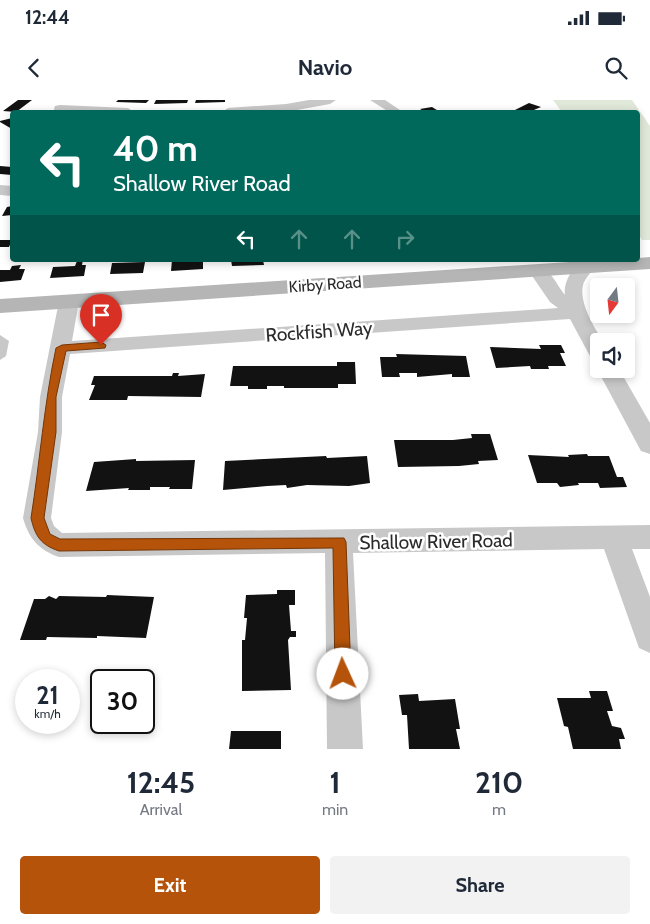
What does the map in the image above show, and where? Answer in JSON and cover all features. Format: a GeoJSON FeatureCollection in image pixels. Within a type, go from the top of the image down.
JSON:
{"type":"FeatureCollection","features":[{"type":"Feature","properties":{"kind":"main road","name":"Kirby Road"},"geometry":{"type":"LineString","coordinates":[[0,306],[546,266],[650,263]]}},
{"type":"Feature","properties":{"kind":"street"},"geometry":{"type":"LineString","coordinates":[[257,110],[286,108],[330,100]]}},
{"type":"Feature","properties":{"kind":"street"},"geometry":{"type":"LineString","coordinates":[[376,100],[394,110]]}},
{"type":"Feature","properties":{"kind":"street"},"geometry":{"type":"LineString","coordinates":[[60,109],[83,110]]}},
{"type":"Feature","properties":{"kind":"street"},"geometry":{"type":"LineString","coordinates":[[546,266],[557,298],[576,313],[590,337]]}},
{"type":"Feature","properties":{"kind":"street"},"geometry":{"type":"LineString","coordinates":[[576,313],[576,305],[572,293],[575,279],[587,266]]}},
{"type":"Feature","properties":{"kind":"street","name":"Shallow River Road"},"geometry":{"type":"LineString","coordinates":[[69,301],[62,348],[51,397],[50,432],[37,518],[45,538],[59,545],[650,537]]}},
{"type":"Feature","properties":{"kind":"street","name":"Rockfish Way"},"geometry":{"type":"LineString","coordinates":[[62,348],[576,313]]}},
{"type":"Feature","properties":{"kind":"street"},"geometry":{"type":"LineString","coordinates":[[613,378],[650,445]]}},
{"type":"Feature","properties":{"kind":"street"},"geometry":{"type":"LineString","coordinates":[[614,538],[650,638]]}},
{"type":"Feature","properties":{"kind":"street"},"geometry":{"type":"LineString","coordinates":[[340,542],[345,749]]}},
{"type":"Feature","properties":{"kind":"lane"},"geometry":{"type":"LineString","coordinates":[[0,338],[4,340],[0,356]]}},
{"type":"Feature","properties":{"kind":"green space"},"geometry":{"type":"Polygon","coordinates":[[[553,100],[632,100],[639,110],[560,110],[553,100]]]}},
{"type":"Feature","properties":{"kind":"green space"},"geometry":{"type":"Polygon","coordinates":[[[640,112],[650,126],[650,240],[642,240],[640,236],[640,112]]]}},
{"type":"Feature","properties":{"kind":"building"},"geometry":{"type":"Polygon","coordinates":[[[18,100],[32,100],[19,110],[3,111],[18,100]]]}},
{"type":"Feature","properties":{"kind":"building"},"geometry":{"type":"Polygon","coordinates":[[[118,100],[149,100],[146,103],[116,102],[118,100]]]}},
{"type":"Feature","properties":{"kind":"building"},"geometry":{"type":"Polygon","coordinates":[[[156,100],[188,100],[187,103],[154,104],[156,100]]]}},
{"type":"Feature","properties":{"kind":"building"},"geometry":{"type":"Polygon","coordinates":[[[196,100],[225,100],[225,102],[195,103],[196,100]]]}},
{"type":"Feature","properties":{"kind":"building"},"geometry":{"type":"Polygon","coordinates":[[[529,103],[541,107],[534,110],[515,110],[529,103]]]}},
{"type":"Feature","properties":{"kind":"building"},"geometry":{"type":"Polygon","coordinates":[[[432,107],[437,110],[422,110],[420,109],[432,107]]]}},
{"type":"Feature","properties":{"kind":"building"},"geometry":{"type":"Polygon","coordinates":[[[10,118],[10,128],[0,122],[10,118]]]}},
{"type":"Feature","properties":{"kind":"building"},"geometry":{"type":"Polygon","coordinates":[[[0,166],[10,167],[10,175],[0,174],[0,166]]]}},
{"type":"Feature","properties":{"kind":"building"},"geometry":{"type":"Polygon","coordinates":[[[10,206],[10,215],[2,216],[7,207],[10,206]]]}},
{"type":"Feature","properties":{"kind":"building"},"geometry":{"type":"Polygon","coordinates":[[[0,240],[10,240],[9,247],[0,247],[0,240]]]}},
{"type":"Feature","properties":{"kind":"building"},"geometry":{"type":"Polygon","coordinates":[[[77,262],[83,262],[82,265],[86,265],[84,276],[50,278],[53,267],[75,266],[77,262]]]}},
{"type":"Feature","properties":{"kind":"building"},"geometry":{"type":"Polygon","coordinates":[[[145,262],[143,273],[110,274],[112,263],[145,262]]]}},
{"type":"Feature","properties":{"kind":"building"},"geometry":{"type":"Polygon","coordinates":[[[172,262],[203,262],[203,269],[171,271],[172,262]]]}},
{"type":"Feature","properties":{"kind":"building"},"geometry":{"type":"Polygon","coordinates":[[[231,262],[263,262],[264,265],[232,266],[231,262]]]}},
{"type":"Feature","properties":{"kind":"building"},"geometry":{"type":"Polygon","coordinates":[[[21,265],[19,269],[25,269],[21,280],[0,282],[0,270],[10,270],[12,266],[21,265]]]}},
{"type":"Feature","properties":{"kind":"building"},"geometry":{"type":"Polygon","coordinates":[[[539,345],[561,345],[565,353],[560,353],[566,366],[548,366],[549,369],[531,369],[530,366],[496,368],[490,347],[541,349],[539,345]]]}},
{"type":"Feature","properties":{"kind":"building"},"geometry":{"type":"Polygon","coordinates":[[[396,354],[466,356],[470,377],[452,377],[452,374],[417,377],[417,373],[399,373],[400,377],[382,377],[380,357],[397,357],[396,354]]]}},
{"type":"Feature","properties":{"kind":"building"},"geometry":{"type":"Polygon","coordinates":[[[337,362],[355,362],[356,384],[338,384],[338,388],[284,388],[284,386],[267,386],[267,389],[248,389],[248,386],[230,386],[233,366],[337,366],[337,362]]]}},
{"type":"Feature","properties":{"kind":"building"},"geometry":{"type":"Polygon","coordinates":[[[173,373],[179,373],[178,376],[205,374],[201,397],[128,396],[127,400],[89,400],[95,385],[91,385],[94,376],[172,376],[173,373]]]}},
{"type":"Feature","properties":{"kind":"building"},"geometry":{"type":"Polygon","coordinates":[[[471,434],[490,434],[498,460],[478,461],[479,464],[459,466],[398,467],[394,440],[453,440],[472,438],[471,434]]]}},
{"type":"Feature","properties":{"kind":"building"},"geometry":{"type":"Polygon","coordinates":[[[587,454],[588,456],[609,456],[617,477],[623,477],[627,487],[600,488],[598,483],[578,483],[579,485],[560,487],[557,483],[537,483],[528,455],[569,457],[568,455],[587,454]]]}},
{"type":"Feature","properties":{"kind":"building"},"geometry":{"type":"Polygon","coordinates":[[[326,456],[327,458],[367,456],[370,483],[349,486],[307,485],[287,488],[286,485],[223,490],[225,461],[326,456]]]}},
{"type":"Feature","properties":{"kind":"building"},"geometry":{"type":"Polygon","coordinates":[[[136,459],[136,461],[195,460],[192,489],[150,487],[150,490],[128,490],[129,488],[86,491],[94,462],[136,459]]]}},
{"type":"Feature","properties":{"kind":"building"},"geometry":{"type":"Polygon","coordinates":[[[277,590],[295,590],[295,605],[289,605],[291,631],[296,631],[296,637],[290,637],[288,640],[291,690],[242,691],[242,640],[245,640],[247,618],[244,618],[246,595],[277,594],[277,590]]]}},
{"type":"Feature","properties":{"kind":"building"},"geometry":{"type":"Polygon","coordinates":[[[107,595],[154,597],[146,638],[97,636],[97,638],[47,637],[46,640],[20,640],[34,599],[45,599],[49,596],[56,599],[59,596],[106,597],[107,595]]]}},
{"type":"Feature","properties":{"kind":"building"},"geometry":{"type":"Polygon","coordinates":[[[589,691],[607,691],[613,711],[607,711],[612,726],[621,728],[625,739],[619,739],[621,749],[573,749],[568,727],[564,726],[557,698],[591,698],[589,691]]]}},
{"type":"Feature","properties":{"kind":"building"},"geometry":{"type":"Polygon","coordinates":[[[418,694],[419,701],[455,699],[460,729],[456,729],[460,749],[409,749],[407,715],[402,715],[399,695],[418,694]]]}},
{"type":"Feature","properties":{"kind":"building"},"geometry":{"type":"Polygon","coordinates":[[[231,731],[281,731],[281,749],[229,749],[231,731]]]}},
{"type":"Feature","properties":{"kind":"route"},"geometry":{"type":"LineString","coordinates":[[101,345],[62,348],[51,397],[50,432],[37,518],[45,538],[59,545],[340,542],[343,674]]}}]}
